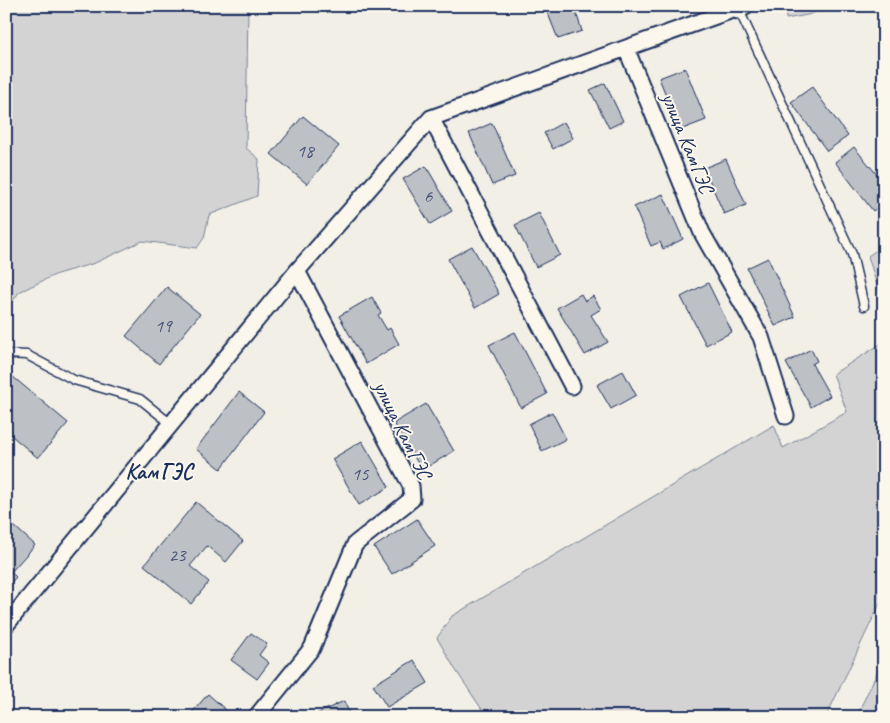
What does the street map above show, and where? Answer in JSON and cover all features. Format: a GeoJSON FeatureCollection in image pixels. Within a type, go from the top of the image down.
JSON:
{"type":"FeatureCollection","features":[{"type":"Feature","properties":{"kind":"street"},"geometry":{"type":"LineString","coordinates":[[6,626],[297,271],[430,118],[740,7]]}},
{"type":"Feature","properties":{"kind":"street","name":"улица КамГЭС"},"geometry":{"type":"LineString","coordinates":[[626,48],[702,233],[761,337],[786,416]]}},
{"type":"Feature","properties":{"kind":"street"},"geometry":{"type":"LineString","coordinates":[[430,118],[572,386]]}},
{"type":"Feature","properties":{"kind":"street","name":"улица КамГЭС"},"geometry":{"type":"LineString","coordinates":[[256,717],[312,648],[354,544],[412,499],[411,486],[297,271]]}},
{"type":"Feature","properties":{"kind":"lane"},"geometry":{"type":"LineString","coordinates":[[740,7],[852,254],[864,306]]}},
{"type":"Feature","properties":{"kind":"lane"},"geometry":{"type":"LineString","coordinates":[[6,354],[26,355],[74,380],[140,399],[171,424]]}},
{"type":"Feature","properties":{"kind":"shaded area"},"geometry":{"type":"Polygon","coordinates":[[[6,6],[248,6],[246,148],[259,159],[257,196],[209,215],[204,238],[197,248],[142,241],[95,263],[57,274],[19,292],[6,311],[6,6]]]}},
{"type":"Feature","properties":{"kind":"shaded area"},"geometry":{"type":"Polygon","coordinates":[[[785,6],[836,6],[786,19],[785,6]]]}},
{"type":"Feature","properties":{"kind":"shaded area"},"geometry":{"type":"Polygon","coordinates":[[[884,245],[884,308],[868,256],[884,245]]]}},
{"type":"Feature","properties":{"kind":"shaded area"},"geometry":{"type":"Polygon","coordinates":[[[884,342],[884,595],[826,717],[487,717],[437,638],[452,616],[774,425],[783,448],[847,412],[833,374],[884,342]]]}},
{"type":"Feature","properties":{"kind":"shaded area"},"geometry":{"type":"Polygon","coordinates":[[[884,658],[884,717],[856,717],[884,658]]]}},
{"type":"Feature","properties":{"kind":"building"},"geometry":{"type":"Polygon","coordinates":[[[567,6],[568,9],[574,6],[582,31],[558,39],[547,11],[567,6]]]}},
{"type":"Feature","properties":{"kind":"building"},"geometry":{"type":"Polygon","coordinates":[[[685,68],[706,120],[680,130],[659,78],[685,68]]]}},
{"type":"Feature","properties":{"kind":"building"},"geometry":{"type":"Polygon","coordinates":[[[605,83],[623,121],[609,128],[590,90],[605,83]]]}},
{"type":"Feature","properties":{"kind":"building"},"geometry":{"type":"Polygon","coordinates":[[[812,87],[848,136],[827,151],[791,102],[812,87]]]}},
{"type":"Feature","properties":{"kind":"building"},"geometry":{"type":"Polygon","coordinates":[[[303,116],[339,146],[307,184],[271,154],[303,116]]]}},
{"type":"Feature","properties":{"kind":"building"},"geometry":{"type":"Polygon","coordinates":[[[564,122],[573,138],[553,149],[544,133],[564,122]]]}},
{"type":"Feature","properties":{"kind":"building"},"geometry":{"type":"Polygon","coordinates":[[[492,123],[515,176],[492,185],[469,133],[492,123]]]}},
{"type":"Feature","properties":{"kind":"building"},"geometry":{"type":"Polygon","coordinates":[[[854,147],[884,183],[884,215],[878,207],[873,211],[835,162],[854,147]]]}},
{"type":"Feature","properties":{"kind":"building"},"geometry":{"type":"Polygon","coordinates":[[[726,159],[746,205],[724,214],[704,168],[726,159]]]}},
{"type":"Feature","properties":{"kind":"building"},"geometry":{"type":"Polygon","coordinates":[[[426,166],[452,211],[430,224],[403,179],[426,166]]]}},
{"type":"Feature","properties":{"kind":"building"},"geometry":{"type":"Polygon","coordinates":[[[663,194],[683,239],[663,249],[660,242],[651,246],[634,207],[663,194]]]}},
{"type":"Feature","properties":{"kind":"building"},"geometry":{"type":"Polygon","coordinates":[[[539,213],[560,255],[536,267],[515,225],[539,213]]]}},
{"type":"Feature","properties":{"kind":"building"},"geometry":{"type":"Polygon","coordinates":[[[472,246],[499,294],[475,308],[448,259],[472,246]]]}},
{"type":"Feature","properties":{"kind":"building"},"geometry":{"type":"Polygon","coordinates":[[[768,258],[795,317],[775,326],[747,268],[768,258]]]}},
{"type":"Feature","properties":{"kind":"building"},"geometry":{"type":"Polygon","coordinates":[[[708,283],[732,332],[706,345],[681,297],[708,283]]]}},
{"type":"Feature","properties":{"kind":"building"},"geometry":{"type":"Polygon","coordinates":[[[167,287],[200,314],[159,364],[126,336],[167,287]]]}},
{"type":"Feature","properties":{"kind":"building"},"geometry":{"type":"Polygon","coordinates":[[[581,294],[585,301],[593,296],[601,309],[591,315],[608,342],[585,355],[557,308],[581,294]]]}},
{"type":"Feature","properties":{"kind":"building"},"geometry":{"type":"Polygon","coordinates":[[[372,297],[381,313],[378,315],[387,330],[390,328],[399,344],[366,364],[339,316],[372,297]]]}},
{"type":"Feature","properties":{"kind":"building"},"geometry":{"type":"Polygon","coordinates":[[[515,332],[547,394],[521,408],[489,345],[515,332]]]}},
{"type":"Feature","properties":{"kind":"building"},"geometry":{"type":"Polygon","coordinates":[[[811,349],[817,361],[812,364],[830,396],[811,407],[786,363],[811,349]]]}},
{"type":"Feature","properties":{"kind":"building"},"geometry":{"type":"Polygon","coordinates":[[[6,371],[68,423],[38,458],[6,431],[6,371]]]}},
{"type":"Feature","properties":{"kind":"building"},"geometry":{"type":"Polygon","coordinates":[[[623,371],[636,395],[611,409],[597,385],[623,371]]]}},
{"type":"Feature","properties":{"kind":"building"},"geometry":{"type":"Polygon","coordinates":[[[239,392],[264,412],[221,469],[196,449],[239,392]]]}},
{"type":"Feature","properties":{"kind":"building"},"geometry":{"type":"Polygon","coordinates":[[[426,404],[454,451],[422,470],[394,423],[426,404]]]}},
{"type":"Feature","properties":{"kind":"building"},"geometry":{"type":"Polygon","coordinates":[[[552,412],[566,439],[542,451],[529,424],[552,412]]]}},
{"type":"Feature","properties":{"kind":"building"},"geometry":{"type":"Polygon","coordinates":[[[362,441],[389,487],[359,505],[332,459],[362,441]]]}},
{"type":"Feature","properties":{"kind":"building"},"geometry":{"type":"Polygon","coordinates":[[[196,502],[243,541],[226,562],[207,546],[190,566],[209,582],[191,604],[144,565],[196,502]]]}},
{"type":"Feature","properties":{"kind":"building"},"geometry":{"type":"Polygon","coordinates":[[[417,519],[435,546],[392,574],[374,547],[417,519]]]}},
{"type":"Feature","properties":{"kind":"building"},"geometry":{"type":"Polygon","coordinates":[[[14,526],[35,545],[11,572],[16,577],[6,588],[6,535],[14,526]]]}},
{"type":"Feature","properties":{"kind":"building"},"geometry":{"type":"Polygon","coordinates":[[[251,633],[267,644],[259,655],[269,663],[257,679],[231,660],[251,633]]]}},
{"type":"Feature","properties":{"kind":"building"},"geometry":{"type":"Polygon","coordinates":[[[414,660],[428,683],[387,707],[373,685],[414,660]]]}},
{"type":"Feature","properties":{"kind":"building"},"geometry":{"type":"Polygon","coordinates":[[[208,694],[228,712],[224,717],[188,717],[208,694]]]}},
{"type":"Feature","properties":{"kind":"building"},"geometry":{"type":"Polygon","coordinates":[[[344,701],[351,717],[310,717],[344,701]]]}},
{"type":"Feature","properties":{"kind":"district","name":"КамГЭС"},"geometry":{"type":"Point","coordinates":[159,471]}}]}
